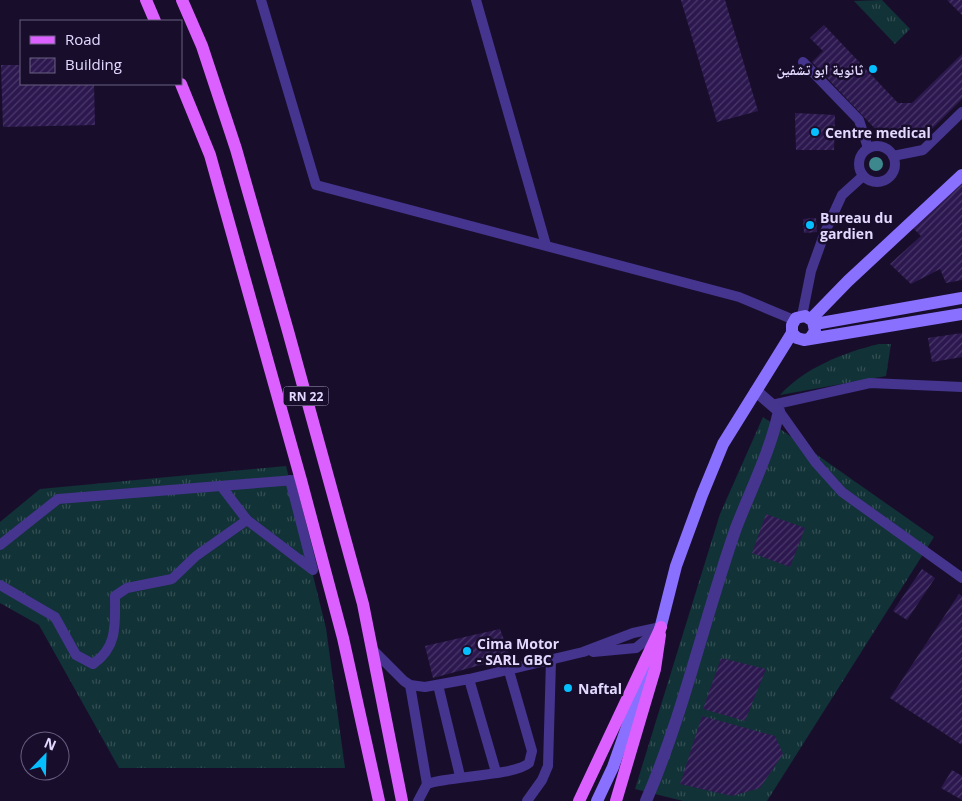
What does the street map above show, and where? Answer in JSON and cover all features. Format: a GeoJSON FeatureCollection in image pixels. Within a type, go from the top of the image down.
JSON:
{"type":"FeatureCollection","features":[{"type":"Feature","properties":{"kind":"main road"},"geometry":{"type":"LineString","coordinates":[[146,0],[155,20]]}},
{"type":"Feature","properties":{"kind":"main road","name":"RN 22"},"geometry":{"type":"LineString","coordinates":[[182,0],[202,46],[236,149],[353,566],[373,650],[402,801]]}},
{"type":"Feature","properties":{"kind":"main road","name":"RN 22"},"geometry":{"type":"LineString","coordinates":[[181,85],[210,155],[296,480],[343,638],[379,801]]}},
{"type":"Feature","properties":{"kind":"main road"},"geometry":{"type":"LineString","coordinates":[[597,801],[613,767],[661,626],[676,566],[723,444],[756,391],[803,327],[848,281],[962,174]]}},
{"type":"Feature","properties":{"kind":"main road"},"geometry":{"type":"LineString","coordinates":[[803,327],[962,298]]}},
{"type":"Feature","properties":{"kind":"main road"},"geometry":{"type":"LineString","coordinates":[[803,327],[962,314]]}},
{"type":"Feature","properties":{"kind":"main road"},"geometry":{"type":"LineString","coordinates":[[579,801],[661,626]]}},
{"type":"Feature","properties":{"kind":"main road"},"geometry":{"type":"LineString","coordinates":[[616,801],[655,669],[661,626]]}},
{"type":"Feature","properties":{"kind":"street"},"geometry":{"type":"LineString","coordinates":[[646,801],[677,722],[737,528],[774,438],[776,408],[756,391]]}},
{"type":"Feature","properties":{"kind":"lane"},"geometry":{"type":"LineString","coordinates":[[261,0],[316,185],[739,297],[803,327],[810,271],[824,232],[842,194],[864,176]]}},
{"type":"Feature","properties":{"kind":"lane"},"geometry":{"type":"LineString","coordinates":[[476,0],[546,245]]}},
{"type":"Feature","properties":{"kind":"lane"},"geometry":{"type":"LineString","coordinates":[[804,62],[859,120],[868,148]]}},
{"type":"Feature","properties":{"kind":"lane"},"geometry":{"type":"LineString","coordinates":[[893,156],[923,150],[962,112]]}},
{"type":"Feature","properties":{"kind":"lane"},"geometry":{"type":"LineString","coordinates":[[874,146],[886,148],[893,156],[894,168],[889,178],[877,182],[871,181],[864,176],[858,162],[863,151],[868,148],[874,146]]}},
{"type":"Feature","properties":{"kind":"lane"},"geometry":{"type":"LineString","coordinates":[[962,387],[870,383],[776,408],[816,464],[842,492],[962,578]]}},
{"type":"Feature","properties":{"kind":"lane"},"geometry":{"type":"LineString","coordinates":[[0,545],[58,499],[296,480],[312,570],[247,520],[221,486]]}},
{"type":"Feature","properties":{"kind":"lane"},"geometry":{"type":"LineString","coordinates":[[0,585],[55,616],[76,655],[93,664],[105,656],[115,632],[115,596],[127,588],[172,579],[196,556],[247,520]]}},
{"type":"Feature","properties":{"kind":"lane"},"geometry":{"type":"LineString","coordinates":[[410,685],[438,685],[509,671],[583,652],[633,633],[661,626]]}},
{"type":"Feature","properties":{"kind":"lane"},"geometry":{"type":"LineString","coordinates":[[583,652],[629,650],[640,646],[661,626]]}},
{"type":"Feature","properties":{"kind":"lane"},"geometry":{"type":"LineString","coordinates":[[373,650],[410,685],[427,784],[418,801]]}},
{"type":"Feature","properties":{"kind":"lane"},"geometry":{"type":"LineString","coordinates":[[629,650],[642,664]]}},
{"type":"Feature","properties":{"kind":"lane"},"geometry":{"type":"LineString","coordinates":[[527,801],[542,780],[548,766],[551,660]]}},
{"type":"Feature","properties":{"kind":"lane"},"geometry":{"type":"LineString","coordinates":[[427,784],[460,776],[524,767],[532,758],[532,751],[509,671]]}},
{"type":"Feature","properties":{"kind":"lane"},"geometry":{"type":"LineString","coordinates":[[469,679],[496,772]]}},
{"type":"Feature","properties":{"kind":"lane"},"geometry":{"type":"LineString","coordinates":[[438,685],[460,776]]}},
{"type":"Feature","properties":{"kind":"green space"},"geometry":{"type":"Polygon","coordinates":[[[882,0],[910,29],[895,44],[854,1],[882,0]]]}},
{"type":"Feature","properties":{"kind":"green space"},"geometry":{"type":"Polygon","coordinates":[[[879,344],[891,344],[886,376],[780,395],[801,377],[826,362],[879,344]]]}},
{"type":"Feature","properties":{"kind":"green space"},"geometry":{"type":"Polygon","coordinates":[[[763,417],[934,537],[767,801],[683,801],[635,789],[720,514],[763,417]]]}},
{"type":"Feature","properties":{"kind":"green space"},"geometry":{"type":"Polygon","coordinates":[[[286,466],[326,628],[345,768],[119,768],[39,625],[0,603],[0,522],[40,489],[286,466]]]}},
{"type":"Feature","properties":{"kind":"building"},"geometry":{"type":"Polygon","coordinates":[[[681,0],[725,0],[758,111],[717,122],[681,0]]]}},
{"type":"Feature","properties":{"kind":"building"},"geometry":{"type":"Polygon","coordinates":[[[947,0],[962,0],[962,15],[947,0]]]}},
{"type":"Feature","properties":{"kind":"building"},"geometry":{"type":"Polygon","coordinates":[[[824,25],[898,103],[912,103],[962,54],[962,99],[931,130],[880,134],[812,62],[823,51],[810,38],[824,25]]]}},
{"type":"Feature","properties":{"kind":"building"},"geometry":{"type":"Polygon","coordinates":[[[1,65],[20,65],[20,85],[94,85],[95,125],[3,127],[1,65]]]}},
{"type":"Feature","properties":{"kind":"building","name":"Centre medical"},"geometry":{"type":"Polygon","coordinates":[[[795,113],[835,115],[834,150],[796,150],[795,113]]]}},
{"type":"Feature","properties":{"kind":"building"},"geometry":{"type":"Polygon","coordinates":[[[962,180],[962,280],[946,283],[940,269],[911,284],[890,264],[921,236],[913,228],[962,180]]]}},
{"type":"Feature","properties":{"kind":"building","name":"Bureau du gardien"},"geometry":{"type":"Polygon","coordinates":[[[816,218],[817,232],[804,233],[803,219],[816,218]]]}},
{"type":"Feature","properties":{"kind":"building"},"geometry":{"type":"Polygon","coordinates":[[[962,333],[962,357],[932,362],[928,338],[962,333]]]}},
{"type":"Feature","properties":{"kind":"building"},"geometry":{"type":"Polygon","coordinates":[[[766,514],[805,528],[790,567],[752,553],[766,514]]]}},
{"type":"Feature","properties":{"kind":"building"},"geometry":{"type":"Polygon","coordinates":[[[922,569],[935,578],[907,620],[893,611],[922,569]]]}},
{"type":"Feature","properties":{"kind":"building"},"geometry":{"type":"Polygon","coordinates":[[[959,594],[962,596],[962,745],[890,698],[959,594]]]}},
{"type":"Feature","properties":{"kind":"building","name":"Cima Motor - SARL GBC"},"geometry":{"type":"Polygon","coordinates":[[[500,629],[510,657],[433,678],[425,646],[500,629]]]}},
{"type":"Feature","properties":{"kind":"building"},"geometry":{"type":"Polygon","coordinates":[[[721,658],[766,669],[745,721],[703,709],[721,658]]]}},
{"type":"Feature","properties":{"kind":"building"},"geometry":{"type":"Polygon","coordinates":[[[702,716],[775,736],[783,754],[760,788],[732,796],[680,784],[702,716]]]}},
{"type":"Feature","properties":{"kind":"building"},"geometry":{"type":"Polygon","coordinates":[[[952,770],[962,776],[962,800],[941,788],[952,770]]]}},
{"type":"Feature","properties":{"kind":"place","name":"ثانوية ابو تشفين"},"geometry":{"type":"Point","coordinates":[873,69]}},
{"type":"Feature","properties":{"kind":"place","name":"Centre medical"},"geometry":{"type":"Point","coordinates":[815,132]}},
{"type":"Feature","properties":{"kind":"place","name":"Bureau du gardien"},"geometry":{"type":"Point","coordinates":[810,225]}},
{"type":"Feature","properties":{"kind":"place","name":"Cima Motor - SARL GBC"},"geometry":{"type":"Point","coordinates":[467,651]}},
{"type":"Feature","properties":{"kind":"place","name":"Naftal"},"geometry":{"type":"Point","coordinates":[568,688]}}]}
